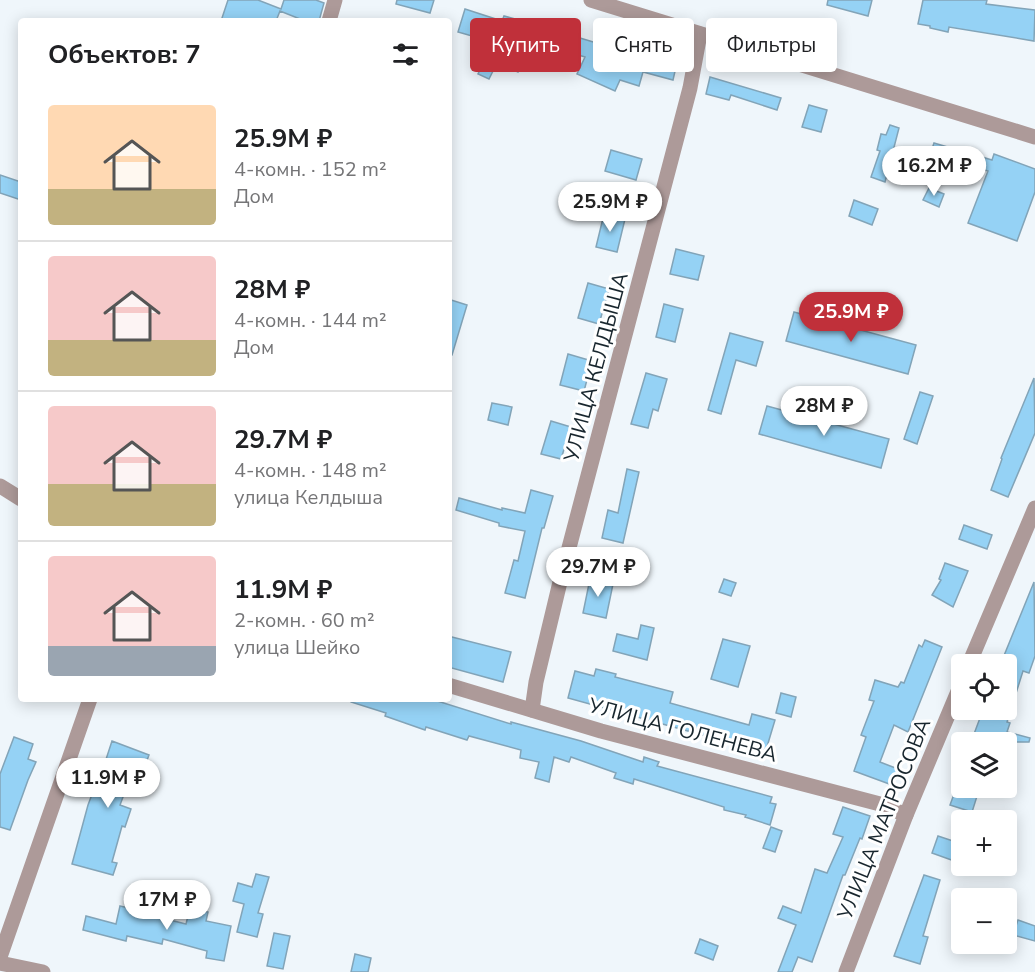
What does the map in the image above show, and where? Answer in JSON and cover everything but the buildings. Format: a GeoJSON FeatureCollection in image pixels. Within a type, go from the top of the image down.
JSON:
{"type":"FeatureCollection","features":[{"type":"Feature","properties":{"kind":"street"},"geometry":{"type":"LineString","coordinates":[[330,18],[335,0]]}},
{"type":"Feature","properties":{"kind":"street"},"geometry":{"type":"LineString","coordinates":[[591,0],[1035,137]]}},
{"type":"Feature","properties":{"kind":"street","name":"УЛИЦА КЕЛДЫША"},"geometry":{"type":"LineString","coordinates":[[532,710],[536,682],[560,582],[688,99],[700,34]]}},
{"type":"Feature","properties":{"kind":"street"},"geometry":{"type":"LineString","coordinates":[[0,486],[18,497]]}},
{"type":"Feature","properties":{"kind":"street"},"geometry":{"type":"LineString","coordinates":[[973,654],[1033,515]]}},
{"type":"Feature","properties":{"kind":"street","name":"УЛИЦА ГОЛЕНЕВА"},"geometry":{"type":"LineString","coordinates":[[452,686],[601,730],[880,804],[906,815]]}},
{"type":"Feature","properties":{"kind":"street"},"geometry":{"type":"LineString","coordinates":[[0,957],[89,702]]}},
{"type":"Feature","properties":{"kind":"street","name":"УЛИЦА МАТРОСОВА"},"geometry":{"type":"LineString","coordinates":[[846,972],[906,815],[951,708]]}},
{"type":"Feature","properties":{"kind":"street"},"geometry":{"type":"LineString","coordinates":[[0,963],[43,972]]}}]}
